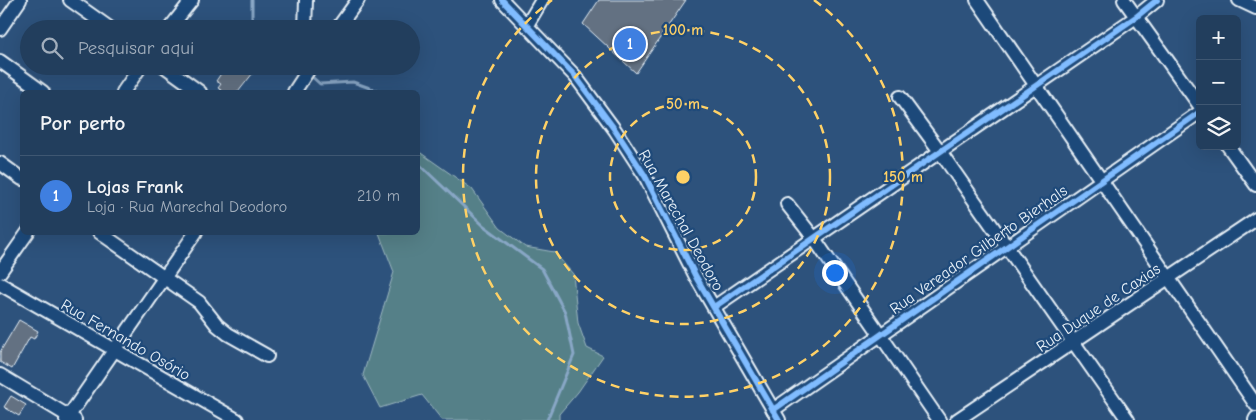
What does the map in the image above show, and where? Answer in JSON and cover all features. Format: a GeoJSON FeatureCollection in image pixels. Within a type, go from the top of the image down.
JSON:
{"type":"FeatureCollection","features":[{"type":"Feature","properties":{"kind":"street"},"geometry":{"type":"LineString","coordinates":[[0,29],[20,0]]}},
{"type":"Feature","properties":{"kind":"street"},"geometry":{"type":"LineString","coordinates":[[70,0],[98,20]]}},
{"type":"Feature","properties":{"kind":"street"},"geometry":{"type":"LineString","coordinates":[[176,20],[192,0]]}},
{"type":"Feature","properties":{"kind":"street"},"geometry":{"type":"LineString","coordinates":[[305,20],[306,0]]}},
{"type":"Feature","properties":{"kind":"street"},"geometry":{"type":"LineString","coordinates":[[344,20],[358,0]]}},
{"type":"Feature","properties":{"kind":"street","name":"Rua Marechal Deodoro"},"geometry":{"type":"LineString","coordinates":[[502,0],[575,76],[615,130],[645,176],[714,307],[776,415]]}},
{"type":"Feature","properties":{"kind":"street"},"geometry":{"type":"LineString","coordinates":[[527,25],[542,0]]}},
{"type":"Feature","properties":{"kind":"street"},"geometry":{"type":"LineString","coordinates":[[977,0],[1168,280],[1256,404]]}},
{"type":"Feature","properties":{"kind":"street"},"geometry":{"type":"LineString","coordinates":[[1124,0],[1199,105]]}},
{"type":"Feature","properties":{"kind":"street"},"geometry":{"type":"LineString","coordinates":[[714,307],[1034,85],[1136,17],[1157,0]]}},
{"type":"Feature","properties":{"kind":"street"},"geometry":{"type":"LineString","coordinates":[[1240,0],[1256,8]]}},
{"type":"Feature","properties":{"kind":"street"},"geometry":{"type":"LineString","coordinates":[[0,61],[40,90]]}},
{"type":"Feature","properties":{"kind":"street"},"geometry":{"type":"LineString","coordinates":[[124,90],[135,75]]}},
{"type":"Feature","properties":{"kind":"street"},"geometry":{"type":"LineString","coordinates":[[176,75],[197,90]]}},
{"type":"Feature","properties":{"kind":"street"},"geometry":{"type":"LineString","coordinates":[[296,89],[306,75]]}},
{"type":"Feature","properties":{"kind":"street"},"geometry":{"type":"LineString","coordinates":[[900,97],[1008,246],[1128,420]]}},
{"type":"Feature","properties":{"kind":"street","name":"Rua Vereador Gilberto Bierhals"},"geometry":{"type":"LineString","coordinates":[[776,415],[880,334],[1196,115]]}},
{"type":"Feature","properties":{"kind":"street"},"geometry":{"type":"LineString","coordinates":[[1231,150],[1256,185]]}},
{"type":"Feature","properties":{"kind":"street"},"geometry":{"type":"LineString","coordinates":[[0,163],[20,178]]}},
{"type":"Feature","properties":{"kind":"street"},"geometry":{"type":"LineString","coordinates":[[787,204],[813,237],[939,420]]}},
{"type":"Feature","properties":{"kind":"street","name":"Rua Duque de Caxias"},"geometry":{"type":"LineString","coordinates":[[961,419],[1256,219]]}},
{"type":"Feature","properties":{"kind":"street"},"geometry":{"type":"LineString","coordinates":[[0,272],[26,235]]}},
{"type":"Feature","properties":{"kind":"street"},"geometry":{"type":"LineString","coordinates":[[103,235],[200,302],[217,325],[228,334],[268,356]]}},
{"type":"Feature","properties":{"kind":"street"},"geometry":{"type":"LineString","coordinates":[[0,375],[70,419],[113,351],[194,235]]}},
{"type":"Feature","properties":{"kind":"street","name":"Rua Fernando Osório"},"geometry":{"type":"LineString","coordinates":[[0,284],[113,351],[237,420]]}},
{"type":"Feature","properties":{"kind":"green space"},"geometry":{"type":"Polygon","coordinates":[[[420,152],[472,189],[500,228],[525,247],[554,252],[573,274],[578,323],[587,348],[603,356],[578,392],[559,414],[559,420],[442,420],[422,395],[380,408],[363,375],[394,272],[380,235],[420,235],[420,152]]]}},
{"type":"Feature","properties":{"kind":"building"},"geometry":{"type":"Polygon","coordinates":[[[599,0],[686,0],[636,73],[583,24],[599,0]]]}},
{"type":"Feature","properties":{"kind":"building"},"geometry":{"type":"Polygon","coordinates":[[[220,75],[251,75],[240,90],[221,90],[218,88],[221,84],[216,81],[220,75]]]}},
{"type":"Feature","properties":{"kind":"building"},"geometry":{"type":"Polygon","coordinates":[[[19,320],[38,331],[34,339],[30,337],[12,369],[0,362],[0,352],[19,320]]]}},
{"type":"Feature","properties":{"kind":"building"},"geometry":{"type":"Polygon","coordinates":[[[11,396],[26,405],[19,416],[4,407],[11,396]]]}},
{"type":"Feature","properties":{"kind":"waterway"},"geometry":{"type":"LineString","coordinates":[[252,0],[252,20]]}},
{"type":"Feature","properties":{"kind":"waterway"},"geometry":{"type":"LineString","coordinates":[[310,75],[320,84],[353,82],[375,90]]}},
{"type":"Feature","properties":{"kind":"waterway"},"geometry":{"type":"LineString","coordinates":[[420,165],[484,226],[542,269],[565,312],[574,355],[547,420]]}},
{"type":"Feature","properties":{"kind":"cycle path"},"geometry":{"type":"LineString","coordinates":[[502,0],[575,76],[615,130],[645,176],[696,277],[779,420]]}},
{"type":"Feature","properties":{"kind":"cycle path"},"geometry":{"type":"LineString","coordinates":[[714,307],[1136,17],[1157,0]]}},
{"type":"Feature","properties":{"kind":"cycle path"},"geometry":{"type":"LineString","coordinates":[[773,410],[1196,115]]}},
{"type":"Feature","properties":{"kind":"place","name":"Lojas Frank"},"geometry":{"type":"Point","coordinates":[630,44]}}]}
